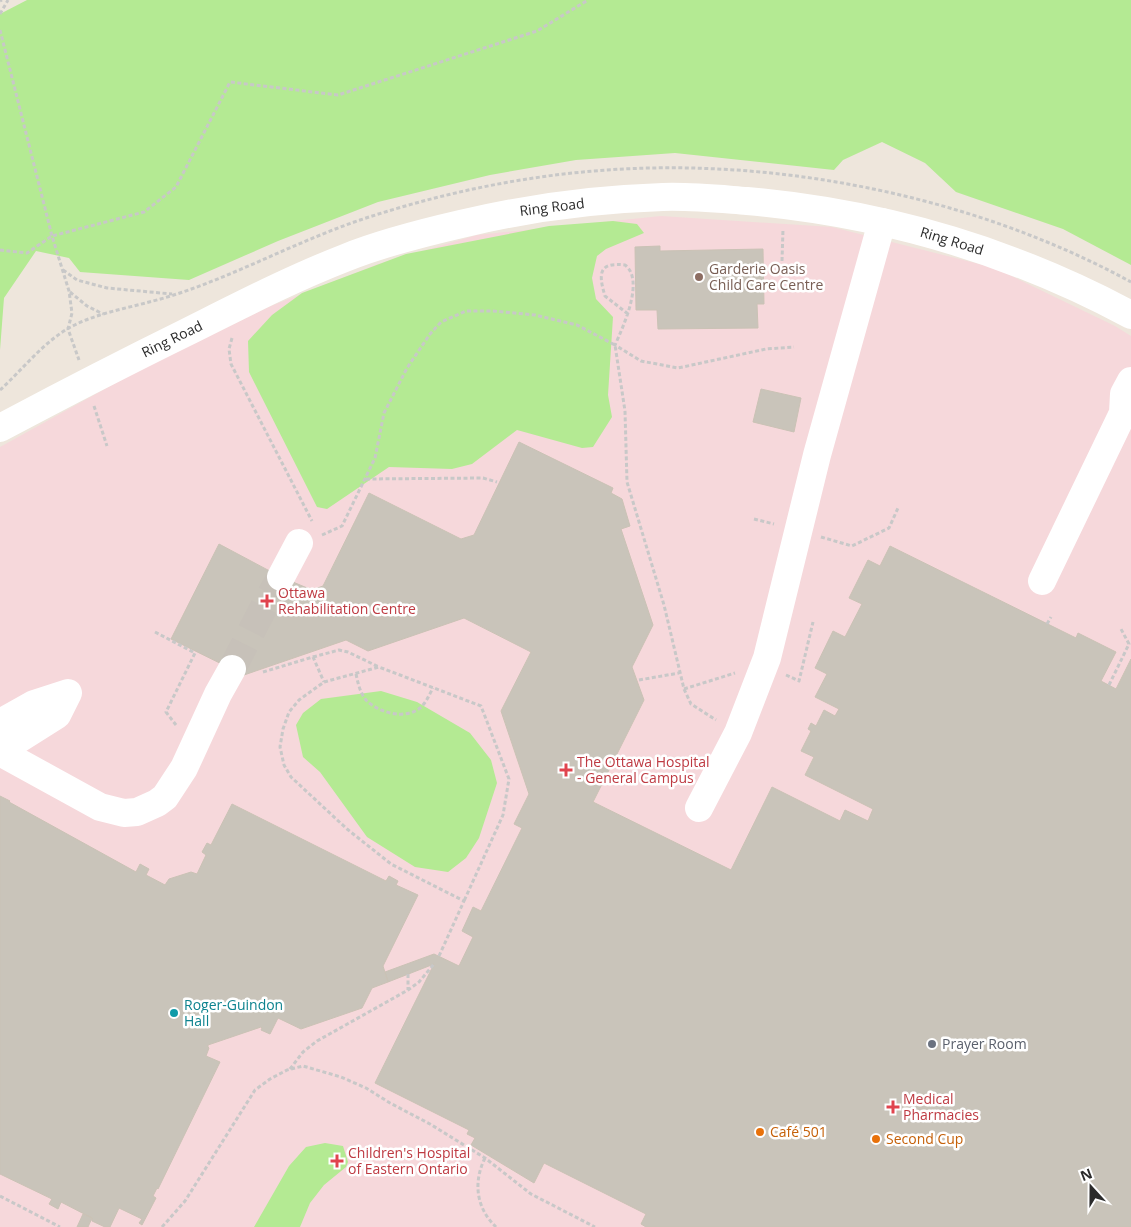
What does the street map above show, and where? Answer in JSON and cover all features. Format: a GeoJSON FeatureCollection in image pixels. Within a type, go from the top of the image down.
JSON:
{"type":"FeatureCollection","features":[{"type":"Feature","properties":{"kind":"street","name":"Ring Road"},"geometry":{"type":"LineString","coordinates":[[0,428],[246,302],[347,257],[426,232],[508,212],[586,202],[666,197],[780,204],[882,222],[940,236],[1004,258],[1067,283],[1131,315]]}},
{"type":"Feature","properties":{"kind":"street"},"geometry":{"type":"LineString","coordinates":[[699,808],[738,733],[767,658],[819,448],[882,222]]}},
{"type":"Feature","properties":{"kind":"street"},"geometry":{"type":"LineString","coordinates":[[1042,581],[1127,410],[1124,394],[1131,381]]}},
{"type":"Feature","properties":{"kind":"street"},"geometry":{"type":"LineString","coordinates":[[281,577],[309,540]]}},
{"type":"Feature","properties":{"kind":"street"},"geometry":{"type":"LineString","coordinates":[[0,723],[34,704],[68,693],[57,715],[0,751],[100,807],[124,813],[137,812],[157,804],[166,797],[184,768],[218,694],[232,669]]}},
{"type":"Feature","properties":{"kind":"path"},"geometry":{"type":"LineString","coordinates":[[0,14],[8,0]]}},
{"type":"Feature","properties":{"kind":"path"},"geometry":{"type":"LineString","coordinates":[[0,250],[27,253],[52,236],[144,212],[176,187],[230,82],[338,95],[538,31],[588,0]]}},
{"type":"Feature","properties":{"kind":"path"},"geometry":{"type":"LineString","coordinates":[[0,30],[52,236],[69,291],[72,313],[68,329],[82,367]]}},
{"type":"Feature","properties":{"kind":"path"},"geometry":{"type":"LineString","coordinates":[[782,262],[783,226]]}},
{"type":"Feature","properties":{"kind":"path"},"geometry":{"type":"LineString","coordinates":[[628,314],[605,296],[602,270],[605,266],[611,264],[625,265],[631,272],[633,279],[628,314],[615,345],[625,411],[627,482],[664,605],[679,673],[691,704],[738,733]]}},
{"type":"Feature","properties":{"kind":"path"},"geometry":{"type":"LineString","coordinates":[[62,270],[78,280],[107,288],[175,294]]}},
{"type":"Feature","properties":{"kind":"path"},"geometry":{"type":"LineString","coordinates":[[69,291],[87,306],[103,314]]}},
{"type":"Feature","properties":{"kind":"path"},"geometry":{"type":"LineString","coordinates":[[234,335],[230,340],[229,349],[231,364],[309,540],[342,526],[366,479],[374,458],[384,413],[407,368],[440,322],[466,312],[493,311],[535,315],[577,325],[641,361],[678,368],[766,350],[794,347]]}},
{"type":"Feature","properties":{"kind":"path"},"geometry":{"type":"LineString","coordinates":[[92,399],[107,446]]}},
{"type":"Feature","properties":{"kind":"path"},"geometry":{"type":"LineString","coordinates":[[366,479],[483,478],[497,482]]}},
{"type":"Feature","properties":{"kind":"path"},"geometry":{"type":"LineString","coordinates":[[819,537],[852,546],[889,528],[898,508]]}},
{"type":"Feature","properties":{"kind":"path"},"geometry":{"type":"LineString","coordinates":[[754,519],[777,525]]}},
{"type":"Feature","properties":{"kind":"path"},"geometry":{"type":"LineString","coordinates":[[1047,624],[1051,617]]}},
{"type":"Feature","properties":{"kind":"path"},"geometry":{"type":"LineString","coordinates":[[783,674],[799,681],[813,622]]}},
{"type":"Feature","properties":{"kind":"path"},"geometry":{"type":"LineString","coordinates":[[1109,685],[1128,644],[1121,629]]}},
{"type":"Feature","properties":{"kind":"path"},"geometry":{"type":"LineString","coordinates":[[155,632],[195,653],[166,712],[177,727]]}},
{"type":"Feature","properties":{"kind":"path"},"geometry":{"type":"LineString","coordinates":[[264,672],[339,650],[481,706],[509,779],[504,815],[439,956]]}},
{"type":"Feature","properties":{"kind":"path"},"geometry":{"type":"LineString","coordinates":[[312,657],[324,682]]}},
{"type":"Feature","properties":{"kind":"path"},"geometry":{"type":"LineString","coordinates":[[379,667],[324,682],[300,700],[289,712],[283,729],[280,747],[282,756],[291,777],[347,830],[391,864],[464,901]]}},
{"type":"Feature","properties":{"kind":"path"},"geometry":{"type":"LineString","coordinates":[[684,690],[739,672]]}},
{"type":"Feature","properties":{"kind":"path"},"geometry":{"type":"LineString","coordinates":[[639,680],[679,673]]}},
{"type":"Feature","properties":{"kind":"path"},"geometry":{"type":"LineString","coordinates":[[356,674],[365,699],[375,707],[388,713],[411,714],[427,700],[433,688]]}},
{"type":"Feature","properties":{"kind":"path"},"geometry":{"type":"LineString","coordinates":[[289,1069],[303,1052],[317,1041],[408,990],[419,982],[434,964]]}},
{"type":"Feature","properties":{"kind":"path"},"geometry":{"type":"LineString","coordinates":[[408,974],[408,990]]}},
{"type":"Feature","properties":{"kind":"path"},"geometry":{"type":"LineString","coordinates":[[162,1227],[185,1201],[255,1090],[289,1069],[303,1066],[341,1076],[366,1088],[485,1158],[530,1194],[595,1227]]}},
{"type":"Feature","properties":{"kind":"path"},"geometry":{"type":"LineString","coordinates":[[485,1158],[479,1170],[478,1194],[483,1210],[496,1227]]}},
{"type":"Feature","properties":{"kind":"path"},"geometry":{"type":"LineString","coordinates":[[0,1196],[60,1227]]}},
{"type":"Feature","properties":{"kind":"path"},"geometry":{"type":"LineString","coordinates":[[584,1227],[590,1224]]}},
{"type":"Feature","properties":{"kind":"shaded area","name":"The Ottawa Hospital - General Campus"},"geometry":{"type":"Polygon","coordinates":[[[661,216],[832,227],[995,268],[1115,326],[1131,336],[1131,1227],[0,1227],[0,447],[132,374],[271,306],[378,264],[477,235],[661,216]]]}},
{"type":"Feature","properties":{"kind":"green space"},"geometry":{"type":"Polygon","coordinates":[[[27,0],[1131,0],[1131,265],[1063,229],[956,192],[925,163],[882,142],[843,160],[834,170],[675,153],[576,160],[490,175],[378,202],[278,241],[189,280],[80,272],[69,258],[36,251],[4,298],[0,350],[0,14],[27,0]]]}},
{"type":"Feature","properties":{"kind":"green space"},"geometry":{"type":"Polygon","coordinates":[[[613,221],[637,224],[644,233],[606,249],[597,256],[592,278],[596,299],[613,317],[608,395],[612,417],[593,447],[582,448],[517,430],[472,464],[452,469],[389,467],[327,509],[317,507],[249,372],[248,341],[272,315],[302,293],[406,254],[549,226],[613,221]]]}},
{"type":"Feature","properties":{"kind":"green space"},"geometry":{"type":"Polygon","coordinates":[[[381,691],[417,702],[470,733],[491,760],[497,783],[479,838],[466,858],[448,872],[415,867],[367,837],[320,772],[303,757],[296,725],[303,713],[321,699],[381,691]]]}},
{"type":"Feature","properties":{"kind":"green space"},"geometry":{"type":"Polygon","coordinates":[[[325,1143],[343,1146],[348,1162],[346,1167],[324,1185],[310,1203],[300,1227],[254,1227],[289,1166],[306,1147],[325,1143]]]}},
{"type":"Feature","properties":{"kind":"building","name":"Garderie Oasis Child Care Centre"},"geometry":{"type":"Polygon","coordinates":[[[660,246],[660,251],[763,249],[764,304],[757,304],[758,328],[658,329],[657,310],[636,310],[635,247],[660,246]]]}},
{"type":"Feature","properties":{"kind":"building"},"geometry":{"type":"Polygon","coordinates":[[[761,389],[801,398],[794,432],[753,422],[761,389]]]}},
{"type":"Feature","properties":{"kind":"building"},"geometry":{"type":"Polygon","coordinates":[[[519,442],[613,488],[611,493],[622,499],[630,526],[621,529],[653,625],[632,667],[644,700],[593,802],[731,870],[772,787],[840,821],[845,810],[868,821],[873,809],[805,775],[814,757],[801,751],[811,731],[808,729],[811,723],[816,726],[824,710],[835,716],[839,709],[815,697],[827,674],[815,668],[833,631],[845,637],[862,604],[849,598],[868,560],[880,566],[890,546],[1076,638],[1078,633],[1116,652],[1101,681],[1116,689],[1131,659],[1131,1227],[646,1227],[641,1224],[646,1214],[544,1163],[534,1183],[471,1145],[475,1138],[467,1134],[469,1130],[375,1083],[434,964],[388,982],[385,972],[434,954],[459,966],[473,937],[462,931],[473,907],[481,911],[522,828],[514,824],[529,794],[501,711],[531,652],[464,618],[368,651],[346,640],[244,675],[171,639],[219,544],[281,577],[312,590],[323,586],[369,493],[461,539],[474,535],[519,442]]]}},
{"type":"Feature","properties":{"kind":"building","name":"Roger-Guindon Hall"},"geometry":{"type":"Polygon","coordinates":[[[0,796],[136,872],[140,864],[149,869],[146,875],[165,885],[169,879],[191,872],[197,874],[206,855],[202,852],[207,843],[211,845],[232,804],[386,881],[389,876],[398,881],[396,885],[418,895],[383,966],[388,982],[372,988],[362,1008],[301,1029],[278,1018],[270,1034],[261,1030],[261,1027],[208,1045],[209,1048],[206,1056],[220,1062],[153,1196],[156,1198],[142,1225],[139,1223],[142,1219],[119,1208],[110,1227],[105,1227],[61,1202],[58,1209],[49,1204],[52,1199],[0,1174],[0,796]]]}},
{"type":"Feature","properties":{"kind":"building"},"geometry":{"type":"Polygon","coordinates":[[[83,1214],[92,1218],[88,1227],[77,1227],[83,1214]]]}},
{"type":"Feature","properties":{"kind":"tunnel"},"geometry":{"type":"LineString","coordinates":[[232,669],[281,577]]}},
{"type":"Feature","properties":{"kind":"place","name":"Garderie Oasis Child Care Centre"},"geometry":{"type":"Point","coordinates":[699,277]}},
{"type":"Feature","properties":{"kind":"place","name":"Ottawa Rehabilitation Centre"},"geometry":{"type":"Point","coordinates":[267,601]}},
{"type":"Feature","properties":{"kind":"place","name":"The Ottawa Hospital - General Campus"},"geometry":{"type":"Point","coordinates":[566,770]}},
{"type":"Feature","properties":{"kind":"place","name":"Roger-Guindon Hall"},"geometry":{"type":"Point","coordinates":[174,1013]}},
{"type":"Feature","properties":{"kind":"place","name":"Prayer Room"},"geometry":{"type":"Point","coordinates":[932,1044]}},
{"type":"Feature","properties":{"kind":"place","name":"Medical Pharmacies"},"geometry":{"type":"Point","coordinates":[893,1107]}},
{"type":"Feature","properties":{"kind":"place","name":"Café 501"},"geometry":{"type":"Point","coordinates":[760,1132]}},
{"type":"Feature","properties":{"kind":"place","name":"Second Cup"},"geometry":{"type":"Point","coordinates":[876,1139]}},
{"type":"Feature","properties":{"kind":"place","name":"Children's Hospital of Eastern Ontario"},"geometry":{"type":"Point","coordinates":[337,1161]}}]}
